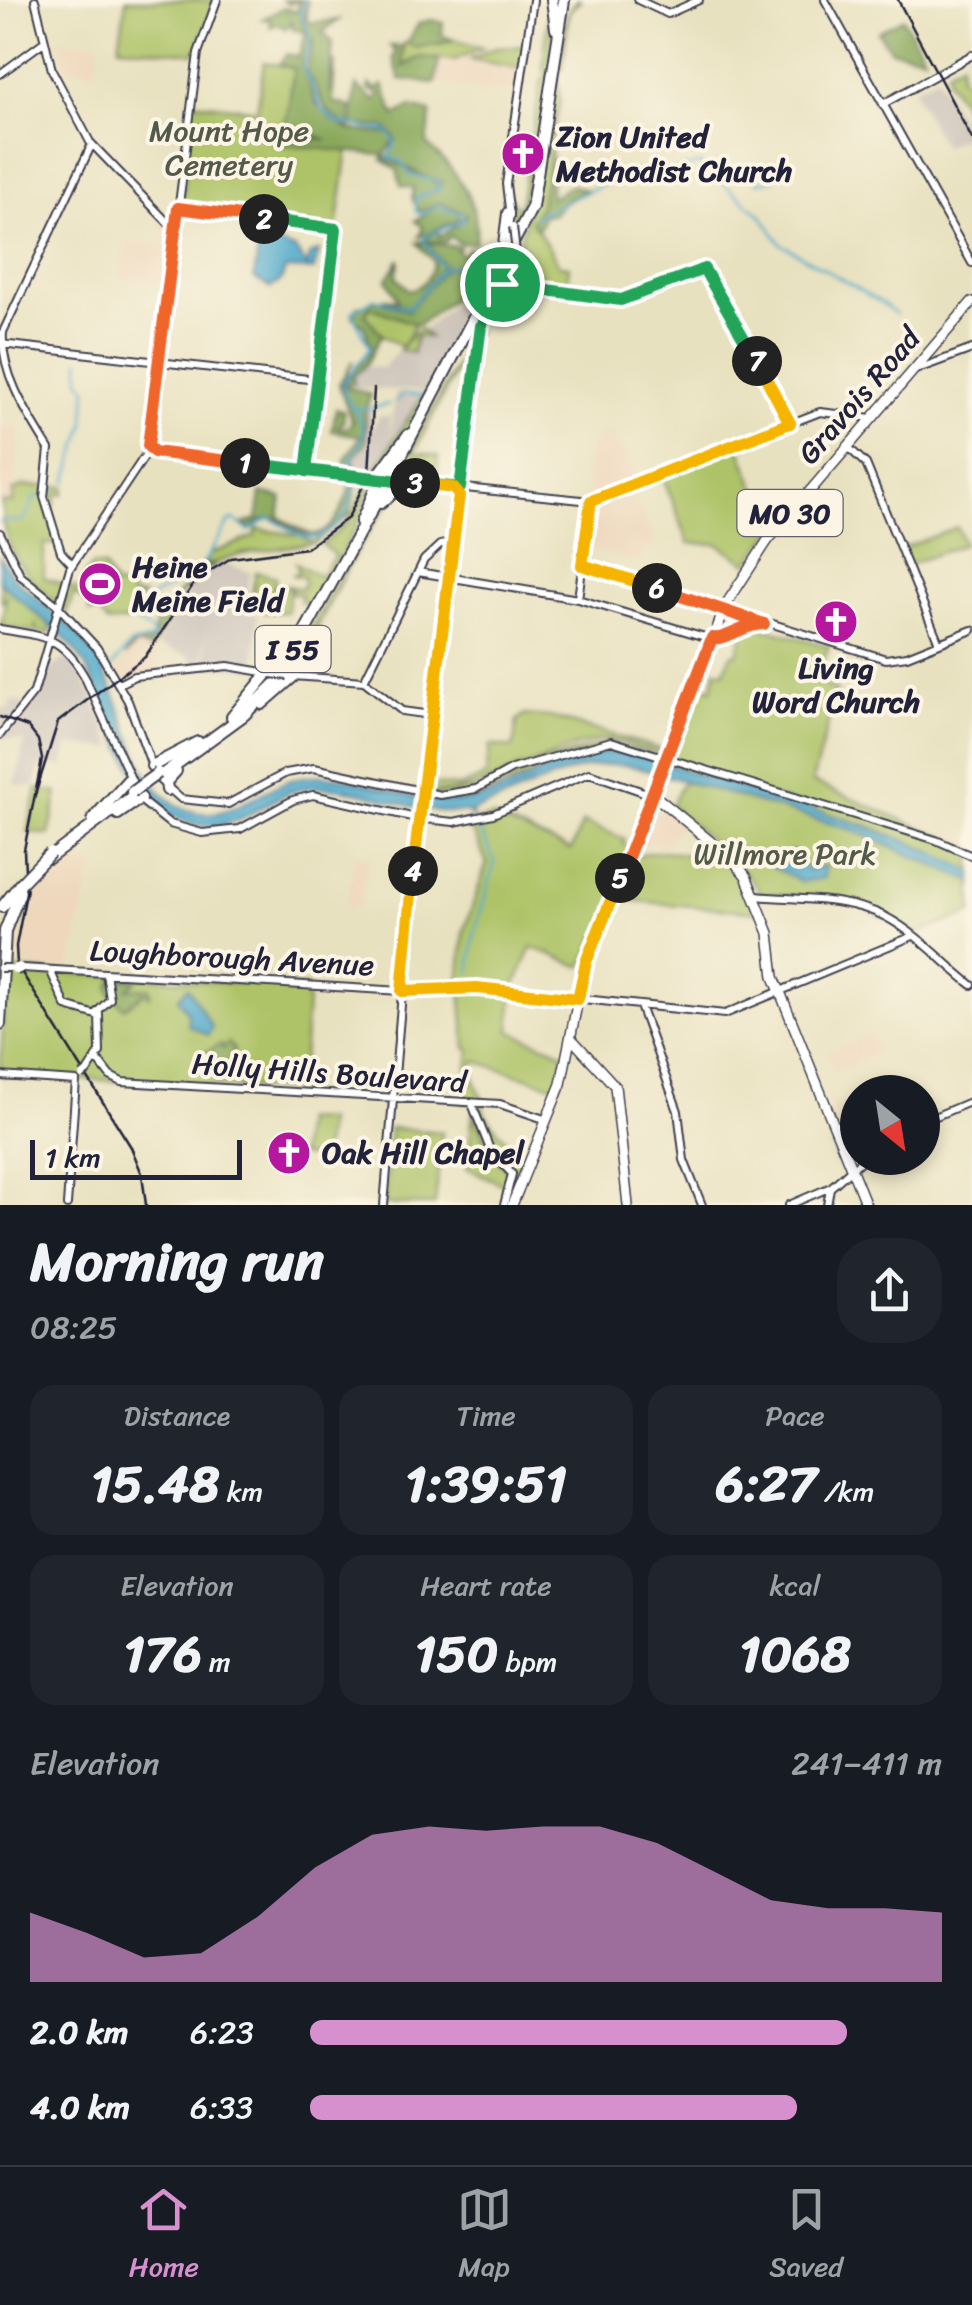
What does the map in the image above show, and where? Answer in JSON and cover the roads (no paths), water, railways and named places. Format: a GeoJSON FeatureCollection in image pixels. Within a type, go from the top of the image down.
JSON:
{"type":"FeatureCollection","features":[{"type":"Feature","properties":{"kind":"highway","name":"I 55"},"geometry":{"type":"LineString","coordinates":[[203,742],[244,715],[286,669],[532,207],[558,32],[559,0]]}},
{"type":"Feature","properties":{"kind":"highway"},"geometry":{"type":"LineString","coordinates":[[558,32],[574,0]]}},
{"type":"Feature","properties":{"kind":"highway","name":"I 55"},"geometry":{"type":"LineString","coordinates":[[411,434],[502,261],[533,189],[558,32]]}},
{"type":"Feature","properties":{"kind":"highway"},"geometry":{"type":"LineString","coordinates":[[502,261],[508,212]]}},
{"type":"Feature","properties":{"kind":"highway"},"geometry":{"type":"LineString","coordinates":[[452,363],[481,326]]}},
{"type":"Feature","properties":{"kind":"highway","name":"I 55"},"geometry":{"type":"LineString","coordinates":[[1,1020],[3,915],[21,887],[50,856],[134,791],[160,779],[260,696],[284,665],[364,522]]}},
{"type":"Feature","properties":{"kind":"highway"},"geometry":{"type":"LineString","coordinates":[[228,722],[267,673]]}},
{"type":"Feature","properties":{"kind":"highway"},"geometry":{"type":"LineString","coordinates":[[244,715],[277,694],[292,676]]}},
{"type":"Feature","properties":{"kind":"highway","name":"I 55"},"geometry":{"type":"LineString","coordinates":[[0,942],[6,912],[21,887]]}},
{"type":"Feature","properties":{"kind":"highway"},"geometry":{"type":"LineString","coordinates":[[1,1020],[10,968],[3,915],[21,887]]}},
{"type":"Feature","properties":{"kind":"highway"},"geometry":{"type":"LineString","coordinates":[[0,997],[10,968]]}},
{"type":"Feature","properties":{"kind":"main road"},"geometry":{"type":"LineString","coordinates":[[35,0],[54,74],[92,144],[176,230]]}},
{"type":"Feature","properties":{"kind":"main road"},"geometry":{"type":"LineString","coordinates":[[0,736],[30,701],[72,564],[150,449],[157,360],[198,50],[217,0]]}},
{"type":"Feature","properties":{"kind":"main road"},"geometry":{"type":"LineString","coordinates":[[384,1205],[422,795],[448,578],[481,326],[516,253],[506,184],[534,0]]}},
{"type":"Feature","properties":{"kind":"main road"},"geometry":{"type":"LineString","coordinates":[[638,0],[668,17],[697,1]]}},
{"type":"Feature","properties":{"kind":"main road"},"geometry":{"type":"LineString","coordinates":[[825,0],[972,263]]}},
{"type":"Feature","properties":{"kind":"main road"},"geometry":{"type":"LineString","coordinates":[[654,8],[672,12],[697,1]]}},
{"type":"Feature","properties":{"kind":"main road"},"geometry":{"type":"LineString","coordinates":[[0,74],[45,41]]}},
{"type":"Feature","properties":{"kind":"main road"},"geometry":{"type":"LineString","coordinates":[[880,103],[972,55]]}},
{"type":"Feature","properties":{"kind":"main road"},"geometry":{"type":"LineString","coordinates":[[72,564],[61,552],[44,496],[50,449],[29,421],[2,362],[1,344],[2,334],[92,144]]}},
{"type":"Feature","properties":{"kind":"main road"},"geometry":{"type":"LineString","coordinates":[[178,208],[336,229],[306,471]]}},
{"type":"Feature","properties":{"kind":"main road"},"geometry":{"type":"LineString","coordinates":[[502,284],[630,298],[704,269],[790,423]]}},
{"type":"Feature","properties":{"kind":"main road","name":"Gravois Road"},"geometry":{"type":"LineString","coordinates":[[667,760],[723,610],[760,550],[972,304]]}},
{"type":"Feature","properties":{"kind":"main road"},"geometry":{"type":"LineString","coordinates":[[1,344],[317,380]]}},
{"type":"Feature","properties":{"kind":"main road"},"geometry":{"type":"LineString","coordinates":[[915,370],[972,350]]}},
{"type":"Feature","properties":{"kind":"main road"},"geometry":{"type":"LineString","coordinates":[[150,449],[306,471],[591,501],[825,410],[869,420]]}},
{"type":"Feature","properties":{"kind":"main road"},"geometry":{"type":"LineString","coordinates":[[848,447],[867,466],[939,643]]}},
{"type":"Feature","properties":{"kind":"main road"},"geometry":{"type":"LineString","coordinates":[[578,599],[591,501]]}},
{"type":"Feature","properties":{"kind":"main road"},"geometry":{"type":"LineString","coordinates":[[0,532],[18,573],[94,643],[118,684],[160,779],[184,800],[226,804],[288,772],[318,768],[422,795],[440,796],[474,789],[512,769],[603,741],[936,840],[972,856]]}},
{"type":"Feature","properties":{"kind":"main road"},"geometry":{"type":"LineString","coordinates":[[364,681],[418,572],[434,549],[453,542]]}},
{"type":"Feature","properties":{"kind":"main road"},"geometry":{"type":"LineString","coordinates":[[582,565],[888,659],[972,630]]}},
{"type":"Feature","properties":{"kind":"main road"},"geometry":{"type":"LineString","coordinates":[[418,572],[578,599],[719,640],[745,625],[764,624]]}},
{"type":"Feature","properties":{"kind":"main road"},"geometry":{"type":"LineString","coordinates":[[0,628],[51,634],[70,653],[99,704],[134,791],[157,816],[191,832],[225,833],[299,798],[316,795],[420,816],[482,818],[589,773],[654,796],[732,858],[755,896],[770,935],[772,968],[780,992],[840,1142]]}},
{"type":"Feature","properties":{"kind":"main road"},"geometry":{"type":"LineString","coordinates":[[118,684],[134,676],[228,666],[364,681],[402,712],[431,715]]}},
{"type":"Feature","properties":{"kind":"main road","name":"MO 30"},"geometry":{"type":"LineString","coordinates":[[508,1205],[548,1120],[563,1078],[586,962],[667,760]]}},
{"type":"Feature","properties":{"kind":"main road"},"geometry":{"type":"LineString","coordinates":[[755,896],[854,905],[887,918],[972,985]]}},
{"type":"Feature","properties":{"kind":"main road","name":"Loughborough Avenue"},"geometry":{"type":"LineString","coordinates":[[10,968],[402,991],[477,988],[725,1014],[913,936]]}},
{"type":"Feature","properties":{"kind":"main road"},"geometry":{"type":"LineString","coordinates":[[50,970],[64,1004],[98,1014]]}},
{"type":"Feature","properties":{"kind":"main road"},"geometry":{"type":"LineString","coordinates":[[68,1205],[82,1077],[98,1053],[98,1014],[110,997],[106,973]]}},
{"type":"Feature","properties":{"kind":"main road"},"geometry":{"type":"LineString","coordinates":[[640,1006],[678,1111],[684,1160],[702,1205]]}},
{"type":"Feature","properties":{"kind":"main road"},"geometry":{"type":"LineString","coordinates":[[570,1038],[614,1086],[628,1205]]}},
{"type":"Feature","properties":{"kind":"main road","name":"Holly Hills Boulevard"},"geometry":{"type":"LineString","coordinates":[[98,1053],[108,1080],[120,1085],[502,1105],[548,1120]]}},
{"type":"Feature","properties":{"kind":"main road"},"geometry":{"type":"LineString","coordinates":[[0,1076],[82,1077]]}},
{"type":"Feature","properties":{"kind":"main road"},"geometry":{"type":"LineString","coordinates":[[940,1115],[972,1102]]}},
{"type":"Feature","properties":{"kind":"main road"},"geometry":{"type":"LineString","coordinates":[[475,1105],[490,1152],[512,1172],[508,1205]]}},
{"type":"Feature","properties":{"kind":"main road"},"geometry":{"type":"LineString","coordinates":[[789,1205],[830,1188],[844,1175]]}},
{"type":"Feature","properties":{"kind":"main road"},"geometry":{"type":"LineString","coordinates":[[854,1175],[866,1205]]}},
{"type":"Feature","properties":{"kind":"main road"},"geometry":{"type":"LineString","coordinates":[[827,1203],[830,1188]]}},
{"type":"Feature","properties":{"kind":"water"},"geometry":{"type":"Polygon","coordinates":[[[271,242],[295,249],[307,266],[309,255],[319,251],[314,270],[285,269],[282,280],[270,288],[254,278],[258,248],[271,242]]]}},
{"type":"Feature","properties":{"kind":"water"},"geometry":{"type":"Polygon","coordinates":[[[0,557],[15,579],[76,632],[106,667],[105,674],[142,764],[163,794],[196,812],[230,809],[293,779],[311,776],[352,780],[432,800],[474,800],[573,759],[622,753],[870,827],[961,866],[972,872],[972,882],[853,830],[636,767],[613,765],[592,766],[552,778],[472,811],[472,817],[467,812],[428,810],[354,791],[317,787],[289,793],[225,824],[183,821],[160,806],[142,784],[73,648],[0,581],[0,557]]]}},
{"type":"Feature","properties":{"kind":"water"},"geometry":{"type":"Polygon","coordinates":[[[792,851],[809,871],[825,866],[824,878],[802,882],[773,867],[773,861],[792,851]]]}},
{"type":"Feature","properties":{"kind":"water"},"geometry":{"type":"Polygon","coordinates":[[[188,987],[212,1027],[208,1035],[188,1025],[188,1013],[178,998],[188,987]]]}},
{"type":"Feature","properties":{"kind":"waterway"},"geometry":{"type":"LineString","coordinates":[[112,667],[131,644],[153,639],[152,632],[133,620],[134,607],[199,571],[229,522],[235,520],[249,531],[270,518],[301,536],[317,538],[338,523],[351,494],[350,459],[363,437],[360,421],[342,384],[370,348],[352,312],[374,299],[409,308],[443,268],[424,241],[425,236],[463,221],[463,214],[436,206],[423,214],[416,212],[416,198],[439,188],[439,182],[410,175],[400,160],[389,159],[395,143],[389,132],[338,123],[322,109],[303,68],[311,36],[300,14],[304,0]]}},
{"type":"Feature","properties":{"kind":"waterway"},"geometry":{"type":"LineString","coordinates":[[534,217],[628,172],[679,170],[699,163],[762,216],[780,243],[880,302]]}},
{"type":"Feature","properties":{"kind":"waterway"},"geometry":{"type":"LineString","coordinates":[[756,183],[773,179]]}},
{"type":"Feature","properties":{"kind":"waterway"},"geometry":{"type":"LineString","coordinates":[[446,268],[469,262],[468,256],[486,251],[499,237]]}},
{"type":"Feature","properties":{"kind":"waterway"},"geometry":{"type":"LineString","coordinates":[[471,262],[473,282],[478,286]]}},
{"type":"Feature","properties":{"kind":"waterway"},"geometry":{"type":"LineString","coordinates":[[882,303],[896,314]]}},
{"type":"Feature","properties":{"kind":"waterway"},"geometry":{"type":"LineString","coordinates":[[80,360],[80,380],[87,388],[85,422]]}},
{"type":"Feature","properties":{"kind":"waterway"},"geometry":{"type":"LineString","coordinates":[[395,402],[404,394]]}},
{"type":"Feature","properties":{"kind":"waterway"},"geometry":{"type":"LineString","coordinates":[[408,394],[425,396]]}},
{"type":"Feature","properties":{"kind":"waterway"},"geometry":{"type":"LineString","coordinates":[[372,408],[389,404]]}},
{"type":"Feature","properties":{"kind":"waterway"},"geometry":{"type":"LineString","coordinates":[[356,409],[369,408]]}},
{"type":"Feature","properties":{"kind":"waterway"},"geometry":{"type":"LineString","coordinates":[[67,482],[85,424]]}},
{"type":"Feature","properties":{"kind":"waterway"},"geometry":{"type":"LineString","coordinates":[[402,475],[407,473]]}},
{"type":"Feature","properties":{"kind":"waterway"},"geometry":{"type":"LineString","coordinates":[[46,495],[56,487]]}},
{"type":"Feature","properties":{"kind":"waterway"},"geometry":{"type":"LineString","coordinates":[[32,504],[34,497],[40,497]]}},
{"type":"Feature","properties":{"kind":"waterway"},"geometry":{"type":"LineString","coordinates":[[0,522],[24,520],[32,505]]}},
{"type":"Feature","properties":{"kind":"waterway"},"geometry":{"type":"LineString","coordinates":[[470,973],[474,935],[495,862],[476,822]]}},
{"type":"Feature","properties":{"kind":"railway"},"geometry":{"type":"LineString","coordinates":[[898,0],[972,139]]}},
{"type":"Feature","properties":{"kind":"railway"},"geometry":{"type":"LineString","coordinates":[[35,795],[58,722],[145,657],[197,579],[231,558],[306,548],[348,518],[369,473],[374,389]]}},
{"type":"Feature","properties":{"kind":"railway"},"geometry":{"type":"LineString","coordinates":[[0,717],[28,727],[38,740],[42,759],[24,850],[26,893],[16,946],[17,965],[131,1147],[142,1174],[146,1205]]}},
{"type":"Feature","properties":{"kind":"place","name":"Zion United Methodist Church"},"geometry":{"type":"Point","coordinates":[523,154]}},
{"type":"Feature","properties":{"kind":"place","name":"Heine Meine Field"},"geometry":{"type":"Point","coordinates":[100,584]}},
{"type":"Feature","properties":{"kind":"place","name":"Living Word Church"},"geometry":{"type":"Point","coordinates":[836,622]}},
{"type":"Feature","properties":{"kind":"place","name":"Oak Hill Chapel"},"geometry":{"type":"Point","coordinates":[289,1153]}},
{"type":"Feature","properties":{"kind":"park label","name":"Mount Hope Cemetery"},"geometry":{"type":"Point","coordinates":[229,148]}},
{"type":"Feature","properties":{"kind":"park label","name":"Willmore Park"},"geometry":{"type":"Point","coordinates":[785,854]}}]}
